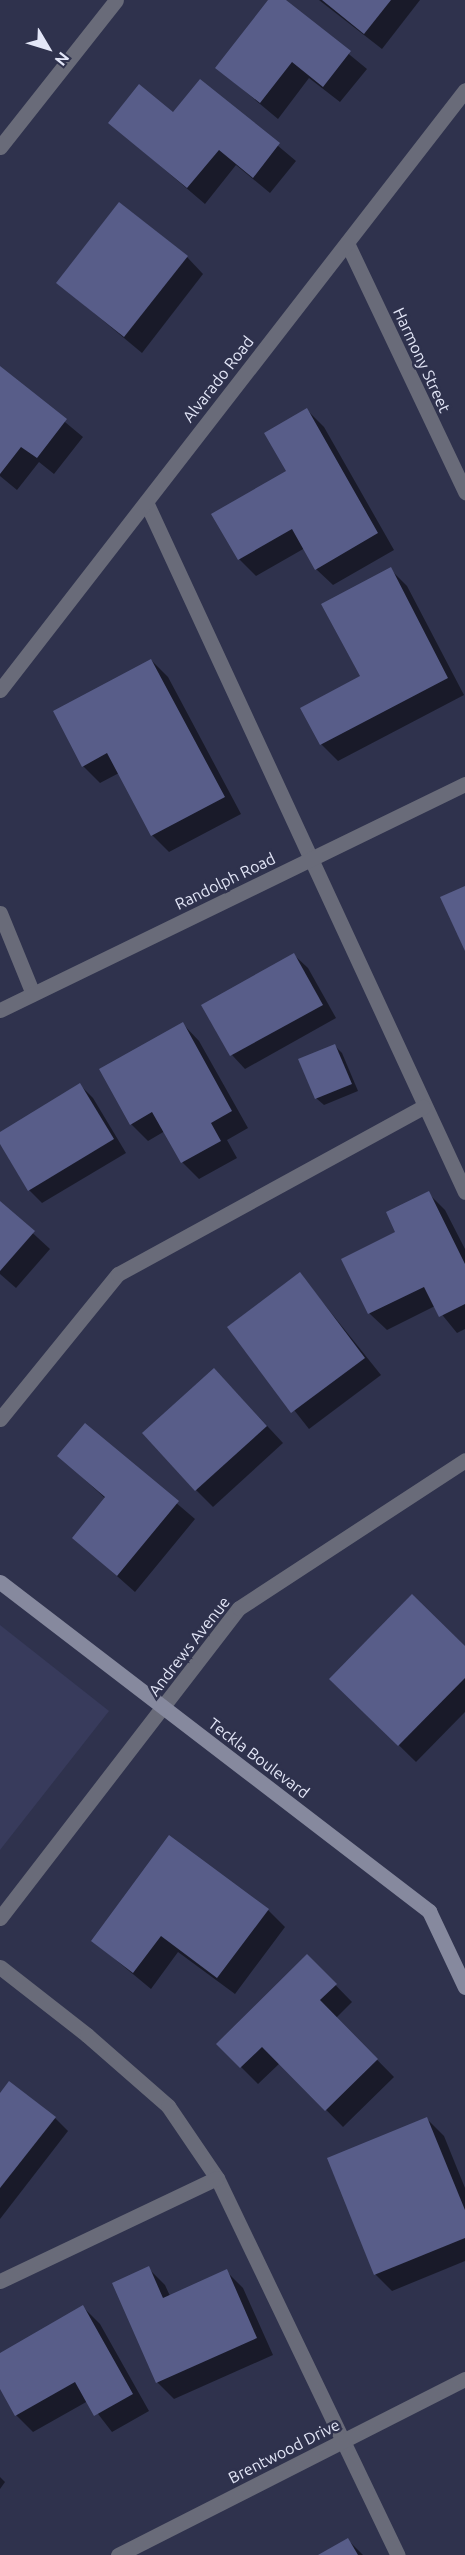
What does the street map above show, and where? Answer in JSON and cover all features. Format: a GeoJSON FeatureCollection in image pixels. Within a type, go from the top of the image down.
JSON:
{"type":"FeatureCollection","features":[{"type":"Feature","properties":{"kind":"main road","name":"Teckla Boulevard"},"geometry":{"type":"LineString","coordinates":[[0,1582],[429,1911],[465,1987]]}},
{"type":"Feature","properties":{"kind":"street"},"geometry":{"type":"LineString","coordinates":[[0,147],[116,0]]}},
{"type":"Feature","properties":{"kind":"street","name":"Alvarado Road"},"geometry":{"type":"LineString","coordinates":[[0,690],[465,90]]}},
{"type":"Feature","properties":{"kind":"street","name":"Harmony Street"},"geometry":{"type":"LineString","coordinates":[[347,243],[465,492]]}},
{"type":"Feature","properties":{"kind":"street"},"geometry":{"type":"LineString","coordinates":[[146,502],[423,1107],[465,1192]]}},
{"type":"Feature","properties":{"kind":"street","name":"Randolph Road"},"geometry":{"type":"LineString","coordinates":[[0,1010],[465,784]]}},
{"type":"Feature","properties":{"kind":"street"},"geometry":{"type":"LineString","coordinates":[[0,913],[33,994]]}},
{"type":"Feature","properties":{"kind":"street"},"geometry":{"type":"LineString","coordinates":[[0,1419],[118,1274],[423,1107]]}},
{"type":"Feature","properties":{"kind":"street","name":"Andrews Avenue"},"geometry":{"type":"LineString","coordinates":[[0,1918],[239,1608],[465,1460]]}},
{"type":"Feature","properties":{"kind":"street"},"geometry":{"type":"LineString","coordinates":[[0,1967],[87,2035],[168,2106],[217,2178],[398,2555]]}},
{"type":"Feature","properties":{"kind":"street"},"geometry":{"type":"LineString","coordinates":[[0,2281],[217,2178]]}},
{"type":"Feature","properties":{"kind":"street","name":"Brentwood Drive"},"geometry":{"type":"LineString","coordinates":[[118,2555],[465,2379]]}},
{"type":"Feature","properties":{"kind":"shaded area"},"geometry":{"type":"Polygon","coordinates":[[[0,1625],[109,1711],[0,1850],[0,1625]]]}},
{"type":"Feature","properties":{"kind":"building"},"geometry":{"type":"Polygon","coordinates":[[[268,0],[286,0],[351,51],[323,87],[292,62],[260,103],[215,68],[268,0]]]}},
{"type":"Feature","properties":{"kind":"building"},"geometry":{"type":"Polygon","coordinates":[[[322,0],[391,0],[364,34],[322,0]]]}},
{"type":"Feature","properties":{"kind":"building"},"geometry":{"type":"Polygon","coordinates":[[[200,79],[280,143],[253,178],[219,150],[187,188],[108,123],[139,84],[173,112],[200,79]]]}},
{"type":"Feature","properties":{"kind":"building"},"geometry":{"type":"Polygon","coordinates":[[[119,202],[188,256],[124,337],[56,283],[119,202]]]}},
{"type":"Feature","properties":{"kind":"building"},"geometry":{"type":"Polygon","coordinates":[[[0,366],[67,419],[37,458],[21,447],[0,474],[0,366]]]}},
{"type":"Feature","properties":{"kind":"building"},"geometry":{"type":"Polygon","coordinates":[[[307,408],[378,533],[315,570],[292,529],[238,560],[211,514],[286,471],[264,433],[307,408]]]}},
{"type":"Feature","properties":{"kind":"building"},"geometry":{"type":"Polygon","coordinates":[[[391,567],[448,678],[320,745],[300,708],[360,676],[321,604],[391,567]]]}},
{"type":"Feature","properties":{"kind":"building"},"geometry":{"type":"Polygon","coordinates":[[[151,659],[225,797],[151,836],[107,753],[82,767],[53,711],[151,659]]]}},
{"type":"Feature","properties":{"kind":"building"},"geometry":{"type":"Polygon","coordinates":[[[465,886],[465,951],[440,897],[465,886]]]}},
{"type":"Feature","properties":{"kind":"building"},"geometry":{"type":"Polygon","coordinates":[[[294,953],[323,1005],[230,1056],[201,1005],[294,953]]]}},
{"type":"Feature","properties":{"kind":"building"},"geometry":{"type":"Polygon","coordinates":[[[183,1022],[232,1111],[211,1123],[221,1141],[181,1163],[152,1112],[130,1125],[99,1069],[183,1022]]]}},
{"type":"Feature","properties":{"kind":"building"},"geometry":{"type":"Polygon","coordinates":[[[335,1044],[352,1084],[315,1099],[298,1059],[335,1044]]]}},
{"type":"Feature","properties":{"kind":"building"},"geometry":{"type":"Polygon","coordinates":[[[80,1083],[114,1139],[28,1191],[0,1144],[0,1132],[80,1083]]]}},
{"type":"Feature","properties":{"kind":"building"},"geometry":{"type":"Polygon","coordinates":[[[429,1191],[465,1264],[465,1304],[439,1317],[424,1287],[368,1314],[341,1259],[395,1232],[386,1212],[429,1191]]]}},
{"type":"Feature","properties":{"kind":"building"},"geometry":{"type":"Polygon","coordinates":[[[0,1201],[35,1231],[0,1271],[0,1201]]]}},
{"type":"Feature","properties":{"kind":"building"},"geometry":{"type":"Polygon","coordinates":[[[300,1272],[365,1358],[291,1413],[227,1327],[300,1272]]]}},
{"type":"Feature","properties":{"kind":"building"},"geometry":{"type":"Polygon","coordinates":[[[214,1368],[267,1426],[195,1491],[142,1433],[214,1368]]]}},
{"type":"Feature","properties":{"kind":"building"},"geometry":{"type":"Polygon","coordinates":[[[85,1423],[179,1501],[117,1576],[72,1538],[105,1497],[57,1456],[85,1423]]]}},
{"type":"Feature","properties":{"kind":"building"},"geometry":{"type":"Polygon","coordinates":[[[412,1594],[465,1646],[465,1678],[398,1746],[329,1679],[412,1594]]]}},
{"type":"Feature","properties":{"kind":"building"},"geometry":{"type":"Polygon","coordinates":[[[169,1835],[269,1909],[217,1978],[161,1936],[133,1973],[91,1941],[169,1835]]]}},
{"type":"Feature","properties":{"kind":"building"},"geometry":{"type":"Polygon","coordinates":[[[307,1954],[337,1984],[320,2000],[378,2059],[325,2111],[262,2047],[240,2068],[216,2044],[307,1954]]]}},
{"type":"Feature","properties":{"kind":"building"},"geometry":{"type":"Polygon","coordinates":[[[9,2081],[56,2117],[0,2188],[0,2093],[9,2081]]]}},
{"type":"Feature","properties":{"kind":"building"},"geometry":{"type":"Polygon","coordinates":[[[427,2117],[465,2210],[465,2238],[374,2275],[327,2158],[427,2117]]]}},
{"type":"Feature","properties":{"kind":"building"},"geometry":{"type":"Polygon","coordinates":[[[149,2266],[163,2298],[227,2269],[257,2338],[156,2383],[112,2283],[149,2266]]]}},
{"type":"Feature","properties":{"kind":"building"},"geometry":{"type":"Polygon","coordinates":[[[83,2305],[133,2394],[94,2416],[75,2382],[15,2416],[0,2389],[0,2353],[83,2305]]]}},
{"type":"Feature","properties":{"kind":"building"},"geometry":{"type":"Polygon","coordinates":[[[348,2538],[358,2555],[318,2555],[348,2538]]]}}]}
